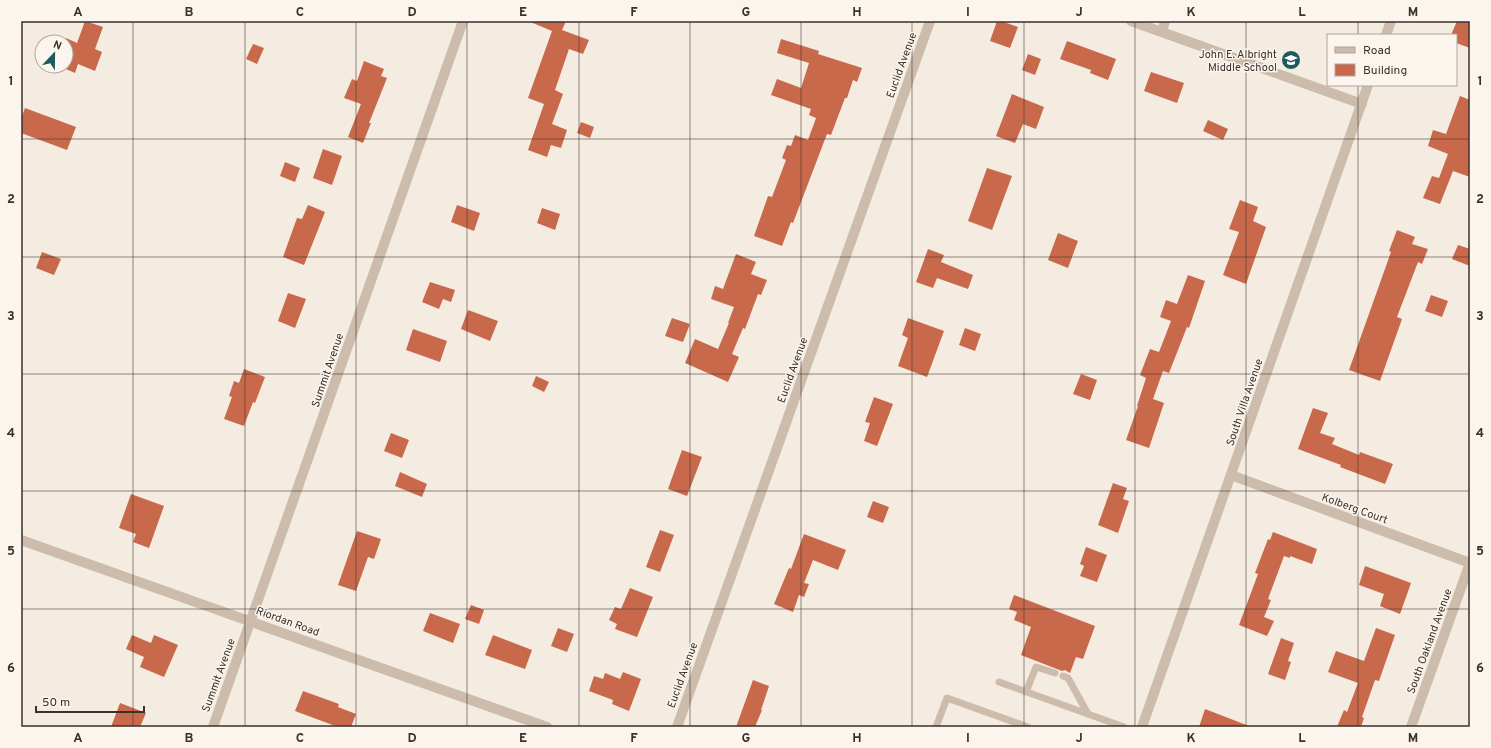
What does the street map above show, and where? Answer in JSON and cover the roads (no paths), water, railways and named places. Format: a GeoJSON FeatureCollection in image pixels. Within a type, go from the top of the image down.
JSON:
{"type":"FeatureCollection","features":[{"type":"Feature","properties":{"kind":"street","name":"Summit Avenue"},"geometry":{"type":"LineString","coordinates":[[212,727],[251,621],[463,21]]}},
{"type":"Feature","properties":{"kind":"street","name":"Euclid Avenue"},"geometry":{"type":"LineString","coordinates":[[676,727],[930,21]]}},
{"type":"Feature","properties":{"kind":"street"},"geometry":{"type":"LineString","coordinates":[[1131,21],[1362,104]]}},
{"type":"Feature","properties":{"kind":"street"},"geometry":{"type":"LineString","coordinates":[[1162,32],[1166,21]]}},
{"type":"Feature","properties":{"kind":"street"},"geometry":{"type":"LineString","coordinates":[[1386,34],[1391,21]]}},
{"type":"Feature","properties":{"kind":"street","name":"South Villa Avenue"},"geometry":{"type":"LineString","coordinates":[[1142,727],[1368,86]]}},
{"type":"Feature","properties":{"kind":"street","name":"Kolberg Court"},"geometry":{"type":"LineString","coordinates":[[1231,475],[1470,563]]}},
{"type":"Feature","properties":{"kind":"street","name":"Riordan Road"},"geometry":{"type":"LineString","coordinates":[[21,540],[547,727]]}},
{"type":"Feature","properties":{"kind":"street","name":"South Oakland Avenue"},"geometry":{"type":"LineString","coordinates":[[1411,727],[1470,563]]}},
{"type":"Feature","properties":{"kind":"lane"},"geometry":{"type":"LineString","coordinates":[[1026,692],[1036,667],[1059,674],[1068,678],[1088,714]]}},
{"type":"Feature","properties":{"kind":"lane"},"geometry":{"type":"LineString","coordinates":[[999,682],[1124,727]]}},
{"type":"Feature","properties":{"kind":"lane"},"geometry":{"type":"LineString","coordinates":[[936,727],[947,698],[1028,727]]}},
{"type":"Feature","properties":{"kind":"place","name":"John E. Albright Middle School"},"geometry":{"type":"Point","coordinates":[1291,60]}}]}
